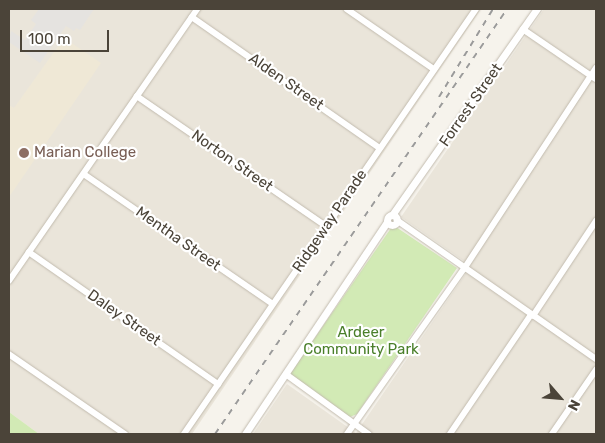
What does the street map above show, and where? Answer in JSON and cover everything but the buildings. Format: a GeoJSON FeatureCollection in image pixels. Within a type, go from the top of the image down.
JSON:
{"type":"FeatureCollection","features":[{"type":"Feature","properties":{"kind":"street"},"geometry":{"type":"LineString","coordinates":[[9,281],[197,9]]}},
{"type":"Feature","properties":{"kind":"street"},"geometry":{"type":"LineString","coordinates":[[347,9],[434,69]]}},
{"type":"Feature","properties":{"kind":"street","name":"Ridgeway Parade"},"geometry":{"type":"LineString","coordinates":[[184,434],[476,9]]}},
{"type":"Feature","properties":{"kind":"street","name":"Forrest Street"},"geometry":{"type":"LineString","coordinates":[[245,434],[537,9]]}},
{"type":"Feature","properties":{"kind":"street","name":"Alden Street"},"geometry":{"type":"LineString","coordinates":[[192,17],[380,148]]}},
{"type":"Feature","properties":{"kind":"street"},"geometry":{"type":"LineString","coordinates":[[523,29],[594,76]]}},
{"type":"Feature","properties":{"kind":"street"},"geometry":{"type":"LineString","coordinates":[[347,434],[594,76],[596,68]]}},
{"type":"Feature","properties":{"kind":"street","name":"Norton Street"},"geometry":{"type":"LineString","coordinates":[[137,96],[326,226]]}},
{"type":"Feature","properties":{"kind":"street","name":"Mentha Street"},"geometry":{"type":"LineString","coordinates":[[84,174],[273,304]]}},
{"type":"Feature","properties":{"kind":"street"},"geometry":{"type":"LineString","coordinates":[[393,220],[596,359]]}},
{"type":"Feature","properties":{"kind":"street"},"geometry":{"type":"LineString","coordinates":[[450,434],[596,221]]}},
{"type":"Feature","properties":{"kind":"street","name":"Daley Street"},"geometry":{"type":"LineString","coordinates":[[29,252],[218,384]]}},
{"type":"Feature","properties":{"kind":"street"},"geometry":{"type":"LineString","coordinates":[[9,354],[125,434]]}},
{"type":"Feature","properties":{"kind":"street"},"geometry":{"type":"LineString","coordinates":[[552,434],[596,370]]}},
{"type":"Feature","properties":{"kind":"street"},"geometry":{"type":"LineString","coordinates":[[284,376],[369,434]]}},
{"type":"Feature","properties":{"kind":"shaded area"},"geometry":{"type":"Polygon","coordinates":[[[9,9],[481,9],[192,434],[39,434],[9,412],[9,9]]]}},
{"type":"Feature","properties":{"kind":"shaded area"},"geometry":{"type":"Polygon","coordinates":[[[39,9],[94,9],[80,30],[76,28],[74,31],[66,26],[40,63],[9,42],[11,31],[25,40],[36,24],[31,20],[39,9]]]}},
{"type":"Feature","properties":{"kind":"shaded area"},"geometry":{"type":"Polygon","coordinates":[[[544,9],[596,9],[596,434],[253,434],[287,384],[356,433],[471,266],[401,217],[544,9]]]}},
{"type":"Feature","properties":{"kind":"shaded area","name":"Marian College"},"geometry":{"type":"Polygon","coordinates":[[[64,38],[101,63],[9,197],[9,105],[14,108],[64,38]]]}},
{"type":"Feature","properties":{"kind":"green space","name":"Ardeer Community Park"},"geometry":{"type":"Polygon","coordinates":[[[396,227],[457,268],[357,414],[350,417],[289,375],[391,228],[396,227]]]}},
{"type":"Feature","properties":{"kind":"green space"},"geometry":{"type":"Polygon","coordinates":[[[9,412],[39,434],[9,434],[9,412]]]}},
{"type":"Feature","properties":{"kind":"railway"},"geometry":{"type":"LineString","coordinates":[[439,97],[493,9]]}},
{"type":"Feature","properties":{"kind":"railway"},"geometry":{"type":"LineString","coordinates":[[215,434],[507,9]]}},
{"type":"Feature","properties":{"kind":"place","name":"Marian College"},"geometry":{"type":"Point","coordinates":[24,153]}}]}
